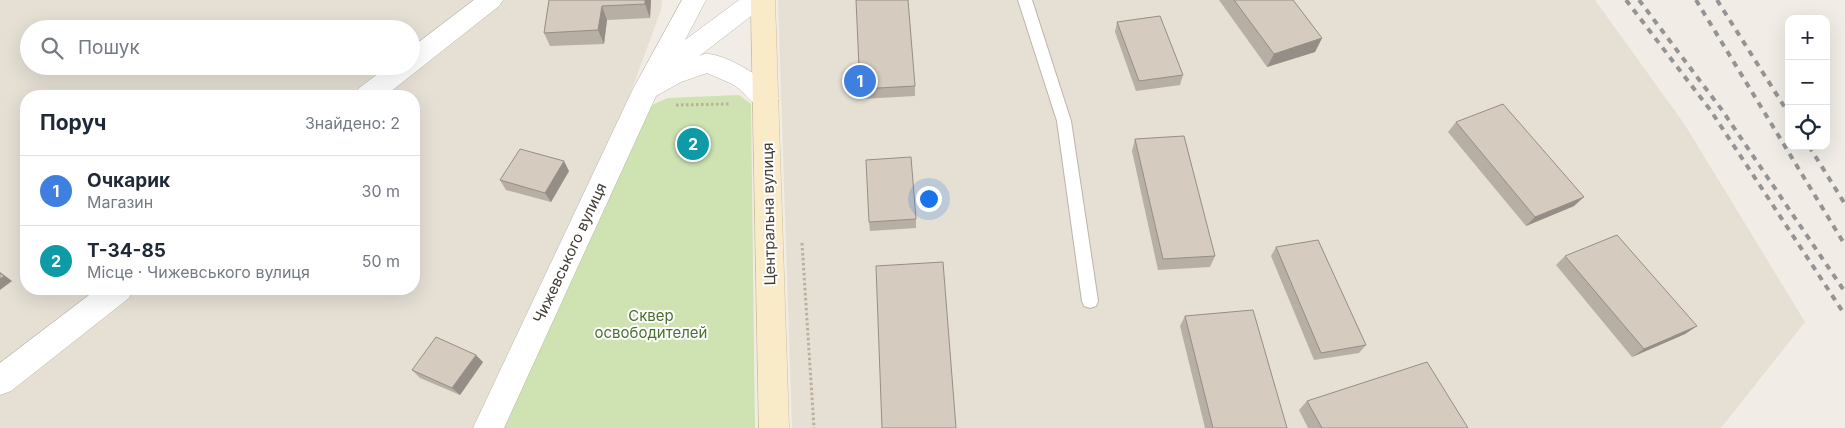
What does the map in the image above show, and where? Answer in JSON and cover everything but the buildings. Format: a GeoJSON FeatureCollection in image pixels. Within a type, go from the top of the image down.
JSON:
{"type":"FeatureCollection","features":[{"type":"Feature","properties":{"kind":"main road","name":"Центральна вулиця"},"geometry":{"type":"LineString","coordinates":[[763,0],[774,428]]}},
{"type":"Feature","properties":{"kind":"street"},"geometry":{"type":"LineString","coordinates":[[420,55],[491,0]]}},
{"type":"Feature","properties":{"kind":"street","name":"Чижевського вулиця"},"geometry":{"type":"LineString","coordinates":[[488,428],[649,83],[694,0]]}},
{"type":"Feature","properties":{"kind":"street"},"geometry":{"type":"LineString","coordinates":[[649,83],[756,0]]}},
{"type":"Feature","properties":{"kind":"street"},"geometry":{"type":"LineString","coordinates":[[649,83],[708,63],[743,78],[766,98]]}},
{"type":"Feature","properties":{"kind":"street"},"geometry":{"type":"LineString","coordinates":[[375,90],[394,75]]}},
{"type":"Feature","properties":{"kind":"street"},"geometry":{"type":"LineString","coordinates":[[0,381],[111,295]]}},
{"type":"Feature","properties":{"kind":"lane"},"geometry":{"type":"LineString","coordinates":[[1024,0],[1064,121],[1090,301]]}},
{"type":"Feature","properties":{"kind":"path"},"geometry":{"type":"LineString","coordinates":[[676,105],[734,104]]}},
{"type":"Feature","properties":{"kind":"shaded area"},"geometry":{"type":"Polygon","coordinates":[[[0,0],[662,0],[661,10],[628,100],[488,428],[0,428],[0,0]]]}},
{"type":"Feature","properties":{"kind":"shaded area"},"geometry":{"type":"Polygon","coordinates":[[[778,0],[1595,0],[1685,125],[1805,322],[1721,428],[792,428],[778,0]]]}},
{"type":"Feature","properties":{"kind":"green space","name":"Сквер освободителей"},"geometry":{"type":"Polygon","coordinates":[[[739,95],[751,104],[755,428],[488,428],[628,129],[654,104],[668,98],[739,95]]]}},
{"type":"Feature","properties":{"kind":"railway"},"geometry":{"type":"LineString","coordinates":[[1626,0],[1711,111],[1845,315]]}},
{"type":"Feature","properties":{"kind":"railway"},"geometry":{"type":"LineString","coordinates":[[1639,0],[1722,110],[1845,292]]}},
{"type":"Feature","properties":{"kind":"railway"},"geometry":{"type":"LineString","coordinates":[[1696,0],[1845,245]]}},
{"type":"Feature","properties":{"kind":"railway"},"geometry":{"type":"LineString","coordinates":[[1717,0],[1785,108]]}},
{"type":"Feature","properties":{"kind":"railway"},"geometry":{"type":"LineString","coordinates":[[1811,150],[1845,204]]}},
{"type":"Feature","properties":{"kind":"place","name":"Очкарик"},"geometry":{"type":"Point","coordinates":[860,81]}},
{"type":"Feature","properties":{"kind":"place","name":"Т-34-85"},"geometry":{"type":"Point","coordinates":[693,144]}}]}
